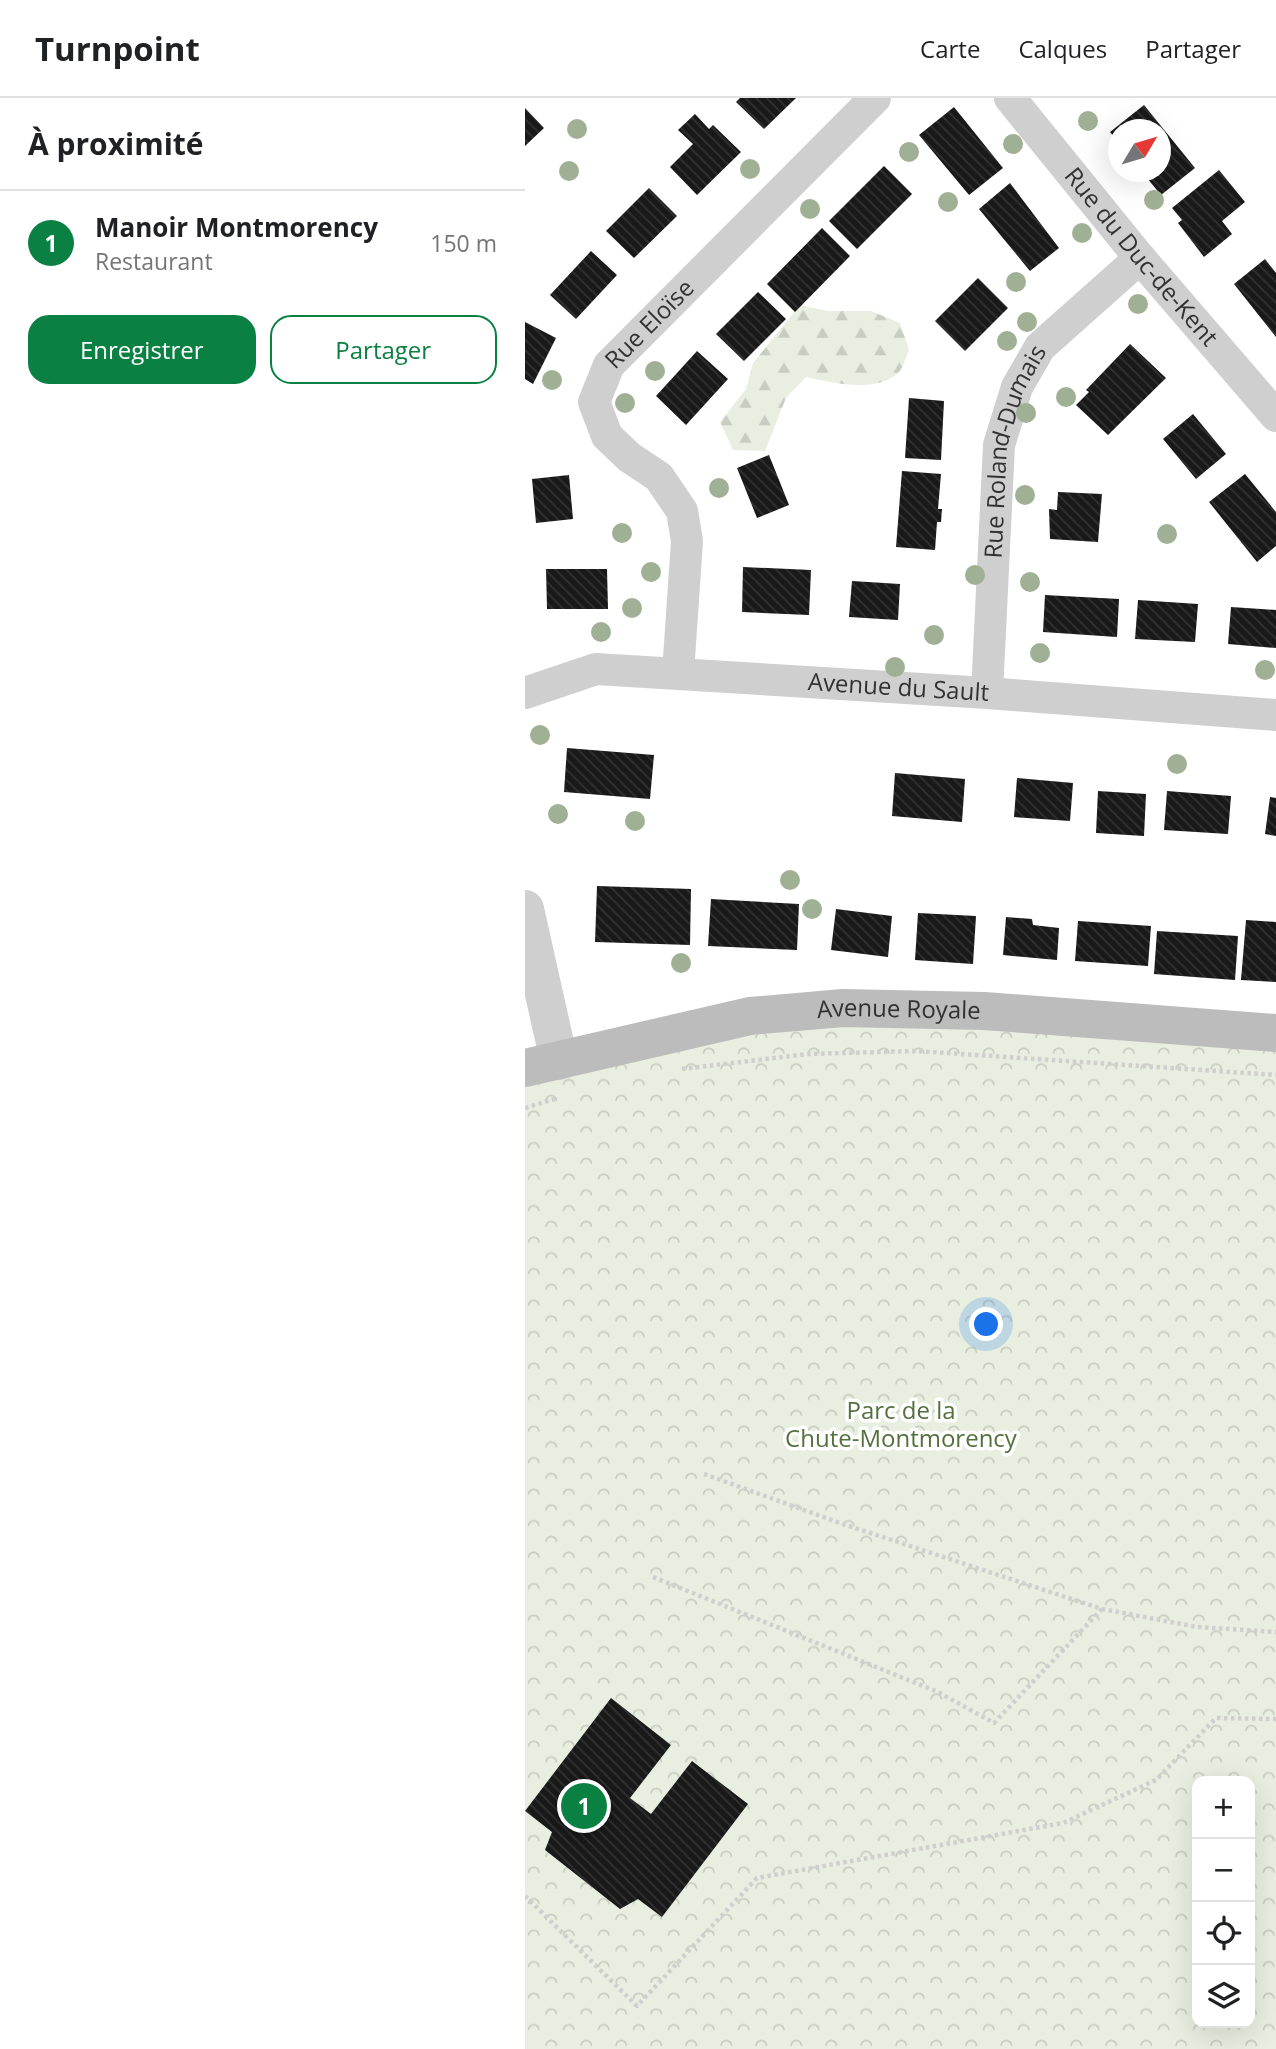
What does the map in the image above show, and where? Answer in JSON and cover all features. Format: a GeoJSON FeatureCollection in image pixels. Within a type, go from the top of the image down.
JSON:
{"type":"FeatureCollection","features":[{"type":"Feature","properties":{"kind":"main road","name":"Avenue Royale"},"geometry":{"type":"LineString","coordinates":[[549,1075],[750,1016],[843,1007],[984,1011],[1276,1033]]}},
{"type":"Feature","properties":{"kind":"street","name":"Rue Eloïse"},"geometry":{"type":"LineString","coordinates":[[678,673],[687,541],[683,511],[659,477],[629,457],[607,436],[594,402],[609,365],[876,98]]}},
{"type":"Feature","properties":{"kind":"street","name":"Rue du Duc-de-Kent"},"geometry":{"type":"LineString","coordinates":[[1010,98],[1140,258],[1276,416]]}},
{"type":"Feature","properties":{"kind":"street","name":"Rue Roland-Dumais"},"geometry":{"type":"LineString","coordinates":[[987,693],[999,444],[1017,387],[1040,346],[1140,258]]}},
{"type":"Feature","properties":{"kind":"street","name":"Avenue du Sault"},"geometry":{"type":"LineString","coordinates":[[525,692],[596,669],[987,693],[1276,715]]}},
{"type":"Feature","properties":{"kind":"street"},"geometry":{"type":"LineString","coordinates":[[525,909],[549,1075]]}},
{"type":"Feature","properties":{"kind":"path"},"geometry":{"type":"LineString","coordinates":[[675,1070],[808,1054],[916,1051],[1276,1075]]}},
{"type":"Feature","properties":{"kind":"path"},"geometry":{"type":"LineString","coordinates":[[525,1108],[549,1075]]}},
{"type":"Feature","properties":{"kind":"path"},"geometry":{"type":"LineString","coordinates":[[704,1474],[840,1523],[1102,1609],[1198,1627],[1276,1632]]}},
{"type":"Feature","properties":{"kind":"path"},"geometry":{"type":"LineString","coordinates":[[653,1577],[938,1692],[994,1723],[1102,1609]]}},
{"type":"Feature","properties":{"kind":"path"},"geometry":{"type":"LineString","coordinates":[[525,1896],[637,2006],[757,1878],[1063,1823],[1156,1780],[1216,1718],[1276,1719]]}},
{"type":"Feature","properties":{"kind":"green space"},"geometry":{"type":"Polygon","coordinates":[[[800,305],[828,311],[871,311],[900,323],[909,350],[903,366],[887,380],[865,385],[840,384],[806,377],[786,398],[765,451],[733,450],[720,422],[746,389],[753,363],[800,305]]]}},
{"type":"Feature","properties":{"kind":"green space","name":"Parc de la Chute-Montmorency"},"geometry":{"type":"Polygon","coordinates":[[[750,1016],[1276,1033],[1276,2049],[525,2049],[525,1068],[750,1016]]]}},
{"type":"Feature","properties":{"kind":"building"},"geometry":{"type":"Polygon","coordinates":[[[740,98],[796,98],[764,129],[736,102],[740,98]]]}},
{"type":"Feature","properties":{"kind":"building"},"geometry":{"type":"Polygon","coordinates":[[[1144,105],[1155,119],[1126,119],[1144,105]]]}},
{"type":"Feature","properties":{"kind":"building"},"geometry":{"type":"Polygon","coordinates":[[[954,107],[1003,168],[969,195],[919,135],[954,107]]]}},
{"type":"Feature","properties":{"kind":"building"},"geometry":{"type":"Polygon","coordinates":[[[525,108],[544,128],[525,146],[525,108]]]}},
{"type":"Feature","properties":{"kind":"building"},"geometry":{"type":"Polygon","coordinates":[[[695,114],[709,129],[713,125],[741,152],[697,195],[670,167],[693,144],[678,130],[695,114]]]}},
{"type":"Feature","properties":{"kind":"building"},"geometry":{"type":"Polygon","coordinates":[[[1171,138],[1195,168],[1161,195],[1150,182],[1171,182],[1171,138]]]}},
{"type":"Feature","properties":{"kind":"building"},"geometry":{"type":"Polygon","coordinates":[[[884,166],[912,194],[857,249],[829,221],[884,166]]]}},
{"type":"Feature","properties":{"kind":"building"},"geometry":{"type":"Polygon","coordinates":[[[1219,170],[1245,202],[1222,221],[1232,234],[1204,257],[1178,223],[1182,220],[1172,208],[1219,170]]]}},
{"type":"Feature","properties":{"kind":"building"},"geometry":{"type":"Polygon","coordinates":[[[1010,183],[1059,248],[1030,271],[979,209],[1010,183]]]}},
{"type":"Feature","properties":{"kind":"building"},"geometry":{"type":"Polygon","coordinates":[[[649,188],[677,216],[634,258],[606,231],[649,188]]]}},
{"type":"Feature","properties":{"kind":"building"},"geometry":{"type":"Polygon","coordinates":[[[822,228],[850,256],[795,312],[767,284],[822,228]]]}},
{"type":"Feature","properties":{"kind":"building"},"geometry":{"type":"Polygon","coordinates":[[[591,251],[617,275],[576,319],[550,295],[591,251]]]}},
{"type":"Feature","properties":{"kind":"building"},"geometry":{"type":"Polygon","coordinates":[[[1265,259],[1276,273],[1276,337],[1234,284],[1265,259]]]}},
{"type":"Feature","properties":{"kind":"building"},"geometry":{"type":"Polygon","coordinates":[[[978,278],[1008,308],[965,351],[935,321],[978,278]]]}},
{"type":"Feature","properties":{"kind":"building"},"geometry":{"type":"Polygon","coordinates":[[[758,292],[786,319],[744,361],[716,334],[758,292]]]}},
{"type":"Feature","properties":{"kind":"building"},"geometry":{"type":"Polygon","coordinates":[[[525,322],[556,338],[533,384],[525,379],[525,322]]]}},
{"type":"Feature","properties":{"kind":"building"},"geometry":{"type":"Polygon","coordinates":[[[1130,344],[1166,378],[1108,435],[1076,405],[1089,392],[1086,390],[1130,344]]]}},
{"type":"Feature","properties":{"kind":"building"},"geometry":{"type":"Polygon","coordinates":[[[697,351],[728,379],[686,425],[656,396],[697,351]]]}},
{"type":"Feature","properties":{"kind":"building"},"geometry":{"type":"Polygon","coordinates":[[[909,398],[944,401],[941,460],[905,458],[909,398]]]}},
{"type":"Feature","properties":{"kind":"building"},"geometry":{"type":"Polygon","coordinates":[[[1193,414],[1226,454],[1196,479],[1163,439],[1193,414]]]}},
{"type":"Feature","properties":{"kind":"building"},"geometry":{"type":"Polygon","coordinates":[[[769,455],[789,505],[757,518],[737,468],[769,455]]]}},
{"type":"Feature","properties":{"kind":"building"},"geometry":{"type":"Polygon","coordinates":[[[902,471],[941,474],[938,509],[942,509],[941,522],[937,522],[935,550],[896,547],[902,471]]]}},
{"type":"Feature","properties":{"kind":"building"},"geometry":{"type":"Polygon","coordinates":[[[1245,474],[1276,512],[1276,546],[1257,562],[1209,502],[1245,474]]]}},
{"type":"Feature","properties":{"kind":"building"},"geometry":{"type":"Polygon","coordinates":[[[569,475],[573,519],[536,523],[532,479],[569,475]]]}},
{"type":"Feature","properties":{"kind":"building"},"geometry":{"type":"Polygon","coordinates":[[[1058,492],[1102,494],[1098,542],[1050,539],[1049,509],[1057,510],[1058,492]]]}},
{"type":"Feature","properties":{"kind":"building"},"geometry":{"type":"Polygon","coordinates":[[[743,567],[811,570],[809,615],[742,612],[743,567]]]}},
{"type":"Feature","properties":{"kind":"building"},"geometry":{"type":"Polygon","coordinates":[[[546,569],[607,569],[608,609],[547,609],[546,569]]]}},
{"type":"Feature","properties":{"kind":"building"},"geometry":{"type":"Polygon","coordinates":[[[852,581],[900,584],[898,620],[849,617],[852,581]]]}},
{"type":"Feature","properties":{"kind":"building"},"geometry":{"type":"Polygon","coordinates":[[[1045,595],[1119,599],[1117,637],[1043,632],[1045,595]]]}},
{"type":"Feature","properties":{"kind":"building"},"geometry":{"type":"Polygon","coordinates":[[[1138,600],[1198,604],[1195,642],[1135,639],[1138,600]]]}},
{"type":"Feature","properties":{"kind":"building"},"geometry":{"type":"Polygon","coordinates":[[[1231,607],[1276,610],[1276,648],[1228,644],[1231,607]]]}},
{"type":"Feature","properties":{"kind":"building"},"geometry":{"type":"Polygon","coordinates":[[[567,748],[654,755],[650,799],[564,792],[567,748]]]}},
{"type":"Feature","properties":{"kind":"building"},"geometry":{"type":"Polygon","coordinates":[[[895,773],[965,779],[962,822],[892,816],[895,773]]]}},
{"type":"Feature","properties":{"kind":"building"},"geometry":{"type":"Polygon","coordinates":[[[1017,778],[1073,783],[1070,821],[1014,817],[1017,778]]]}},
{"type":"Feature","properties":{"kind":"building"},"geometry":{"type":"Polygon","coordinates":[[[1098,791],[1146,794],[1144,836],[1096,833],[1098,791]]]}},
{"type":"Feature","properties":{"kind":"building"},"geometry":{"type":"Polygon","coordinates":[[[1167,791],[1231,796],[1228,834],[1164,830],[1167,791]]]}},
{"type":"Feature","properties":{"kind":"building"},"geometry":{"type":"Polygon","coordinates":[[[1270,797],[1276,798],[1276,836],[1265,834],[1270,797]]]}},
{"type":"Feature","properties":{"kind":"building"},"geometry":{"type":"Polygon","coordinates":[[[597,886],[691,889],[690,945],[595,942],[597,886]]]}},
{"type":"Feature","properties":{"kind":"building"},"geometry":{"type":"Polygon","coordinates":[[[711,899],[799,904],[797,950],[708,946],[711,899]]]}},
{"type":"Feature","properties":{"kind":"building"},"geometry":{"type":"Polygon","coordinates":[[[836,909],[892,916],[888,957],[831,950],[836,909]]]}},
{"type":"Feature","properties":{"kind":"building"},"geometry":{"type":"Polygon","coordinates":[[[918,913],[976,916],[973,964],[915,960],[918,913]]]}},
{"type":"Feature","properties":{"kind":"building"},"geometry":{"type":"Polygon","coordinates":[[[1006,917],[1032,919],[1033,925],[1059,928],[1057,960],[1003,955],[1006,917]]]}},
{"type":"Feature","properties":{"kind":"building"},"geometry":{"type":"Polygon","coordinates":[[[1246,920],[1276,922],[1276,982],[1241,980],[1246,920]]]}},
{"type":"Feature","properties":{"kind":"building"},"geometry":{"type":"Polygon","coordinates":[[[1078,921],[1151,926],[1148,966],[1075,961],[1078,921]]]}},
{"type":"Feature","properties":{"kind":"building"},"geometry":{"type":"Polygon","coordinates":[[[1157,931],[1238,936],[1235,980],[1154,974],[1157,931]]]}},
{"type":"Feature","properties":{"kind":"building"},"geometry":{"type":"Polygon","coordinates":[[[611,1698],[671,1745],[630,1798],[651,1814],[692,1761],[748,1804],[662,1917],[638,1899],[620,1909],[545,1850],[552,1832],[525,1811],[611,1698]]]}},
{"type":"Feature","properties":{"kind":"place","name":"Manoir Montmorency"},"geometry":{"type":"Point","coordinates":[584,1806]}}]}
